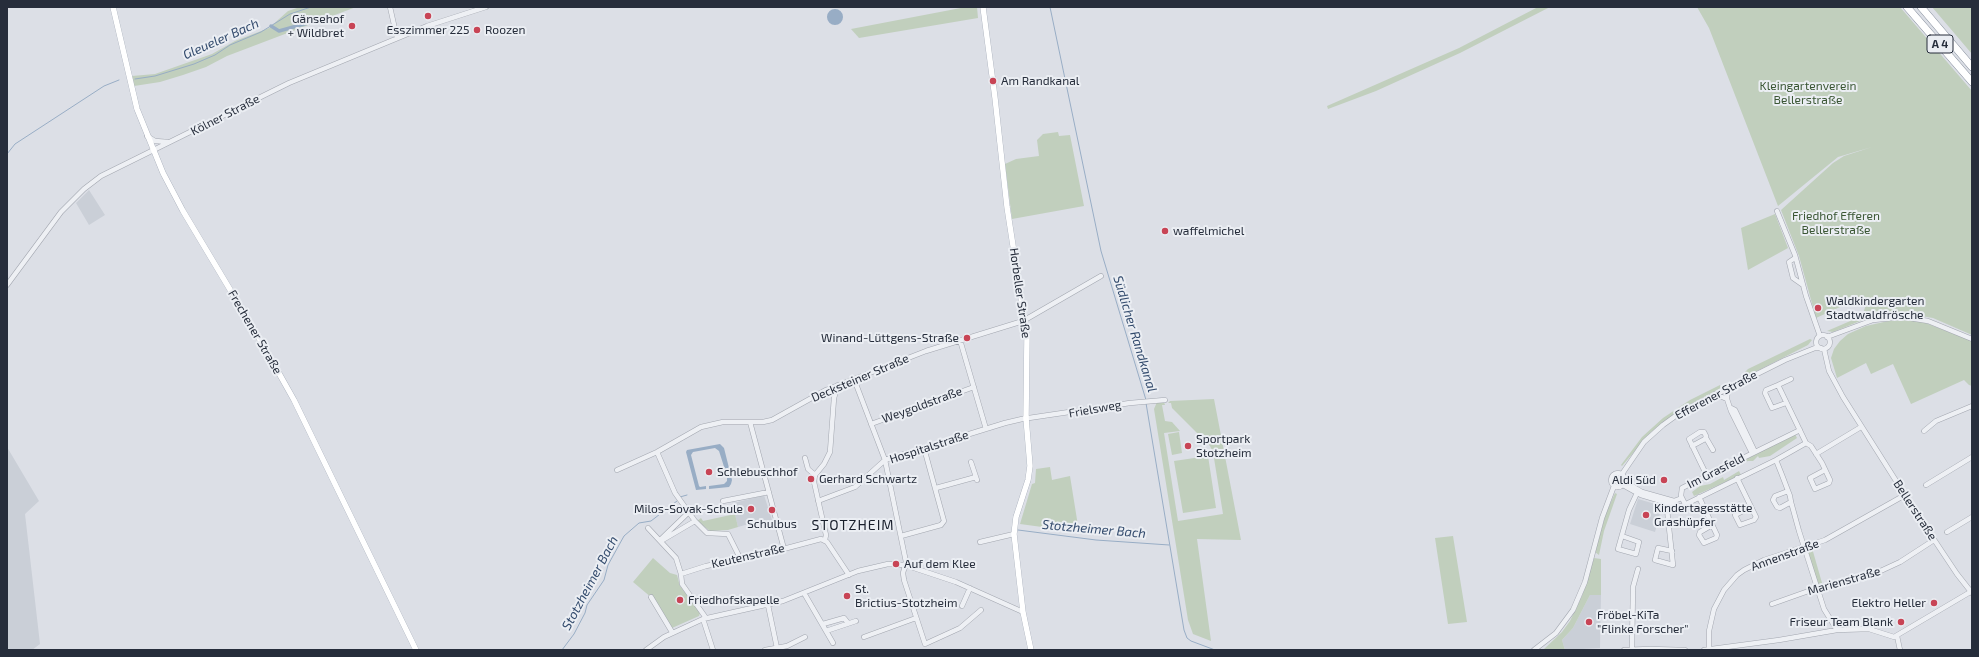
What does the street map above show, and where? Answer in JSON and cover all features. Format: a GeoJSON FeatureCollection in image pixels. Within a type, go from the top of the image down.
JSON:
{"type":"FeatureCollection","features":[{"type":"Feature","properties":{"kind":"highway","name":"A 4"},"geometry":{"type":"LineString","coordinates":[[1908,7],[1972,82]]}},
{"type":"Feature","properties":{"kind":"highway","name":"A 4"},"geometry":{"type":"LineString","coordinates":[[1921,7],[1972,67]]}},
{"type":"Feature","properties":{"kind":"main road","name":"Frechener Straße"},"geometry":{"type":"LineString","coordinates":[[113,7],[133,96],[153,151],[183,211],[262,343],[294,400],[416,650]]}},
{"type":"Feature","properties":{"kind":"main road","name":"Horbeller Straße"},"geometry":{"type":"LineString","coordinates":[[983,7],[1007,207],[1026,320],[1028,352],[1026,418],[1030,466],[1028,480],[1016,517],[1014,534],[1023,612],[1031,650]]}},
{"type":"Feature","properties":{"kind":"street"},"geometry":{"type":"LineString","coordinates":[[390,7],[397,38]]}},
{"type":"Feature","properties":{"kind":"street","name":"Kölner Straße"},"geometry":{"type":"LineString","coordinates":[[7,285],[62,212],[84,189],[101,176],[285,85],[397,38],[483,7]]}},
{"type":"Feature","properties":{"kind":"street"},"geometry":{"type":"LineString","coordinates":[[147,136],[155,141],[170,143]]}},
{"type":"Feature","properties":{"kind":"street"},"geometry":{"type":"LineString","coordinates":[[1777,211],[1795,258],[1818,338],[1817,344],[1822,348],[1827,347],[1830,342],[1866,322]]}},
{"type":"Feature","properties":{"kind":"street"},"geometry":{"type":"LineString","coordinates":[[1795,258],[1789,262],[1793,278],[1803,285]]}},
{"type":"Feature","properties":{"kind":"street","name":"Decksteiner Straße"},"geometry":{"type":"LineString","coordinates":[[617,470],[657,452],[684,435],[706,425],[723,422],[763,422],[777,418],[826,390],[926,351],[1026,320],[1101,276]]}},
{"type":"Feature","properties":{"kind":"street"},"geometry":{"type":"LineString","coordinates":[[1818,338],[1866,322],[1891,317],[1916,318],[1972,339]]}},
{"type":"Feature","properties":{"kind":"street"},"geometry":{"type":"LineString","coordinates":[[1827,336],[1830,342]]}},
{"type":"Feature","properties":{"kind":"street","name":"Efferener Straße"},"geometry":{"type":"LineString","coordinates":[[1622,474],[1632,457],[1656,430],[1680,412],[1785,360],[1811,346],[1818,338]]}},
{"type":"Feature","properties":{"kind":"street"},"geometry":{"type":"LineString","coordinates":[[960,340],[986,429]]}},
{"type":"Feature","properties":{"kind":"street","name":"Efferener Straße"},"geometry":{"type":"LineString","coordinates":[[1785,360],[1815,348],[1822,348]]}},
{"type":"Feature","properties":{"kind":"street","name":"Bellerstraße"},"geometry":{"type":"LineString","coordinates":[[1822,348],[1827,366],[1834,382],[1861,427],[1934,540],[1972,592]]}},
{"type":"Feature","properties":{"kind":"street"},"geometry":{"type":"LineString","coordinates":[[854,379],[885,460],[901,536],[905,565],[903,573],[904,580],[925,644],[960,628],[981,610]]}},
{"type":"Feature","properties":{"kind":"street"},"geometry":{"type":"LineString","coordinates":[[1786,403],[1772,408],[1764,393],[1766,390],[1790,379]]}},
{"type":"Feature","properties":{"kind":"street"},"geometry":{"type":"LineString","coordinates":[[1778,384],[1800,430],[1816,454],[1825,470],[1830,482],[1815,489],[1810,478],[1825,470]]}},
{"type":"Feature","properties":{"kind":"street"},"geometry":{"type":"LineString","coordinates":[[838,386],[834,398],[830,452],[816,475],[814,488],[826,535],[825,540],[849,575]]}},
{"type":"Feature","properties":{"kind":"street","name":"Weygoldstraße"},"geometry":{"type":"LineString","coordinates":[[871,424],[974,387]]}},
{"type":"Feature","properties":{"kind":"street"},"geometry":{"type":"LineString","coordinates":[[1728,388],[1727,399],[1753,452]]}},
{"type":"Feature","properties":{"kind":"street"},"geometry":{"type":"LineString","coordinates":[[826,390],[834,398]]}},
{"type":"Feature","properties":{"kind":"street"},"geometry":{"type":"LineString","coordinates":[[1715,394],[1727,399]]}},
{"type":"Feature","properties":{"kind":"street","name":"Frielsweg"},"geometry":{"type":"LineString","coordinates":[[1026,418],[1140,401],[1165,400]]}},
{"type":"Feature","properties":{"kind":"street"},"geometry":{"type":"LineString","coordinates":[[1924,431],[1936,421],[1972,406]]}},
{"type":"Feature","properties":{"kind":"street","name":"Hospitalstraße"},"geometry":{"type":"LineString","coordinates":[[818,501],[855,487],[885,460],[1026,418]]}},
{"type":"Feature","properties":{"kind":"street"},"geometry":{"type":"LineString","coordinates":[[750,422],[784,549]]}},
{"type":"Feature","properties":{"kind":"street"},"geometry":{"type":"LineString","coordinates":[[1816,454],[1861,427]]}},
{"type":"Feature","properties":{"kind":"street","name":"Im Grasfeld"},"geometry":{"type":"LineString","coordinates":[[1800,430],[1682,488],[1682,498],[1685,504],[1808,444]]}},
{"type":"Feature","properties":{"kind":"street"},"geometry":{"type":"LineString","coordinates":[[1707,476],[1692,446],[1690,437],[1702,432],[1713,450]]}},
{"type":"Feature","properties":{"kind":"street"},"geometry":{"type":"LineString","coordinates":[[1692,446],[1706,438]]}},
{"type":"Feature","properties":{"kind":"street"},"geometry":{"type":"LineString","coordinates":[[901,536],[943,524],[945,518],[924,448]]}},
{"type":"Feature","properties":{"kind":"street"},"geometry":{"type":"LineString","coordinates":[[657,452],[675,493],[695,521],[707,533],[728,534],[741,560]]}},
{"type":"Feature","properties":{"kind":"street"},"geometry":{"type":"LineString","coordinates":[[1926,485],[1972,457]]}},
{"type":"Feature","properties":{"kind":"street"},"geometry":{"type":"LineString","coordinates":[[805,458],[808,469],[816,475]]}},
{"type":"Feature","properties":{"kind":"street"},"geometry":{"type":"LineString","coordinates":[[1776,460],[1792,502],[1804,548],[1824,608],[1837,630]]}},
{"type":"Feature","properties":{"kind":"street"},"geometry":{"type":"LineString","coordinates":[[936,488],[976,478],[971,462]]}},
{"type":"Feature","properties":{"kind":"street"},"geometry":{"type":"LineString","coordinates":[[1614,486],[1611,482],[1612,475],[1615,473],[1622,474],[1624,483],[1637,493],[1678,506],[1685,504]]}},
{"type":"Feature","properties":{"kind":"street"},"geometry":{"type":"LineString","coordinates":[[1737,478],[1751,507],[1755,518],[1740,525],[1735,515],[1751,507]]}},
{"type":"Feature","properties":{"kind":"street"},"geometry":{"type":"LineString","coordinates":[[1614,486],[1624,483],[1642,492],[1674,501],[1682,498]]}},
{"type":"Feature","properties":{"kind":"street"},"geometry":{"type":"LineString","coordinates":[[1535,650],[1556,633],[1573,610],[1585,582],[1602,518],[1614,486]]}},
{"type":"Feature","properties":{"kind":"street"},"geometry":{"type":"LineString","coordinates":[[1788,491],[1775,496],[1773,500],[1777,507],[1780,508],[1792,502]]}},
{"type":"Feature","properties":{"kind":"street"},"geometry":{"type":"LineString","coordinates":[[723,501],[768,492]]}},
{"type":"Feature","properties":{"kind":"street"},"geometry":{"type":"LineString","coordinates":[[1622,536],[1639,542],[1636,554],[1618,549],[1622,536],[1630,510],[1637,493]]}},
{"type":"Feature","properties":{"kind":"street","name":"Annenstraße"},"geometry":{"type":"LineString","coordinates":[[1707,650],[1709,631],[1714,609],[1730,582],[1744,570],[1755,564],[1804,548],[1838,534],[1905,495]]}},
{"type":"Feature","properties":{"kind":"street"},"geometry":{"type":"LineString","coordinates":[[1699,497],[1712,525]]}},
{"type":"Feature","properties":{"kind":"street"},"geometry":{"type":"LineString","coordinates":[[1668,503],[1667,509],[1672,551],[1673,565],[1655,560],[1658,548],[1672,551]]}},
{"type":"Feature","properties":{"kind":"street"},"geometry":{"type":"LineString","coordinates":[[660,541],[689,512]]}},
{"type":"Feature","properties":{"kind":"street"},"geometry":{"type":"LineString","coordinates":[[1947,532],[1972,517]]}},
{"type":"Feature","properties":{"kind":"street"},"geometry":{"type":"LineString","coordinates":[[660,541],[695,521]]}},
{"type":"Feature","properties":{"kind":"street"},"geometry":{"type":"LineString","coordinates":[[648,528],[676,558],[681,574],[682,584],[705,619],[713,650]]}},
{"type":"Feature","properties":{"kind":"street"},"geometry":{"type":"LineString","coordinates":[[980,542],[1014,534]]}},
{"type":"Feature","properties":{"kind":"street","name":"Keutenstraße"},"geometry":{"type":"LineString","coordinates":[[681,574],[706,566],[741,560],[810,541],[825,540]]}},
{"type":"Feature","properties":{"kind":"street","name":"Marienstraße"},"geometry":{"type":"LineString","coordinates":[[1772,604],[1817,588],[1874,574],[1900,562],[1934,540]]}},
{"type":"Feature","properties":{"kind":"street"},"geometry":{"type":"LineString","coordinates":[[646,650],[672,632],[705,619],[768,605],[877,566],[896,564],[905,565],[970,588],[1023,612]]}},
{"type":"Feature","properties":{"kind":"street"},"geometry":{"type":"LineString","coordinates":[[1632,649],[1633,587],[1638,569]]}},
{"type":"Feature","properties":{"kind":"street"},"geometry":{"type":"LineString","coordinates":[[962,606],[970,588]]}},
{"type":"Feature","properties":{"kind":"street"},"geometry":{"type":"LineString","coordinates":[[1707,650],[1837,630],[1869,629],[1890,636],[1897,636],[1920,620],[1972,592]]}},
{"type":"Feature","properties":{"kind":"street"},"geometry":{"type":"LineString","coordinates":[[804,593],[833,644]]}},
{"type":"Feature","properties":{"kind":"street"},"geometry":{"type":"LineString","coordinates":[[651,597],[672,632]]}},
{"type":"Feature","properties":{"kind":"street"},"geometry":{"type":"LineString","coordinates":[[768,605],[777,648]]}},
{"type":"Feature","properties":{"kind":"street"},"geometry":{"type":"LineString","coordinates":[[823,624],[844,618],[848,623]]}},
{"type":"Feature","properties":{"kind":"street"},"geometry":{"type":"LineString","coordinates":[[864,637],[916,618]]}},
{"type":"Feature","properties":{"kind":"street"},"geometry":{"type":"LineString","coordinates":[[826,631],[856,621]]}},
{"type":"Feature","properties":{"kind":"street"},"geometry":{"type":"LineString","coordinates":[[1897,636],[1900,650]]}},
{"type":"Feature","properties":{"kind":"street"},"geometry":{"type":"LineString","coordinates":[[765,650],[787,646],[805,637]]}},
{"type":"Feature","properties":{"kind":"street"},"geometry":{"type":"LineString","coordinates":[[1624,650],[1685,650]]}},
{"type":"Feature","properties":{"kind":"shaded area"},"geometry":{"type":"Polygon","coordinates":[[[89,190],[105,215],[89,225],[76,203],[89,190]]]}},
{"type":"Feature","properties":{"kind":"shaded area"},"geometry":{"type":"Polygon","coordinates":[[[7,447],[39,501],[25,514],[40,644],[32,650],[7,650],[7,447]]]}},
{"type":"Feature","properties":{"kind":"shaded area","name":"Milos-Sovak-Schule"},"geometry":{"type":"Polygon","coordinates":[[[764,495],[772,520],[760,523],[759,521],[738,527],[732,502],[734,503],[764,495]]]}},
{"type":"Feature","properties":{"kind":"shaded area","name":"Kindertagesstätte Grashüpfer"},"geometry":{"type":"Polygon","coordinates":[[[1638,499],[1662,506],[1655,532],[1630,524],[1638,499]]]}},
{"type":"Feature","properties":{"kind":"shaded area","name":"Fröbel-KiTa \"Flinke Forscher\""},"geometry":{"type":"Polygon","coordinates":[[[1590,595],[1601,595],[1600,648],[1565,650],[1562,640],[1573,628],[1590,595]]]}},
{"type":"Feature","properties":{"kind":"green space"},"geometry":{"type":"Polygon","coordinates":[[[300,7],[356,7],[227,56],[206,67],[160,82],[134,86],[132,76],[155,74],[212,54],[235,41],[269,28],[288,11],[300,7]]]}},
{"type":"Feature","properties":{"kind":"green space"},"geometry":{"type":"Polygon","coordinates":[[[966,7],[977,7],[978,18],[859,38],[851,29],[966,7]]]}},
{"type":"Feature","properties":{"kind":"green space"},"geometry":{"type":"Polygon","coordinates":[[[1538,7],[1550,7],[1460,53],[1376,91],[1328,109],[1327,106],[1459,48],[1538,7]]]}},
{"type":"Feature","properties":{"kind":"green space"},"geometry":{"type":"Polygon","coordinates":[[[1697,7],[1900,7],[1972,91],[1972,335],[1933,318],[1903,313],[1875,315],[1833,332],[1827,331],[1862,316],[1867,302],[1864,296],[1816,318],[1799,256],[1781,210],[1833,163],[1844,156],[1872,147],[1838,157],[1778,206],[1709,28],[1697,7]]]}},
{"type":"Feature","properties":{"kind":"green space"},"geometry":{"type":"Polygon","coordinates":[[[1932,7],[1972,7],[1972,54],[1932,7]]]}},
{"type":"Feature","properties":{"kind":"green space"},"geometry":{"type":"Polygon","coordinates":[[[1058,132],[1059,136],[1070,135],[1084,206],[1012,219],[1005,164],[1016,159],[1039,156],[1037,140],[1043,134],[1058,132]]]}},
{"type":"Feature","properties":{"kind":"green space"},"geometry":{"type":"Polygon","coordinates":[[[1775,214],[1788,248],[1748,270],[1741,228],[1775,214]]]}},
{"type":"Feature","properties":{"kind":"green space"},"geometry":{"type":"Polygon","coordinates":[[[1897,319],[1923,322],[1972,341],[1972,386],[1964,380],[1911,404],[1893,364],[1871,374],[1866,363],[1837,378],[1831,358],[1834,349],[1840,341],[1848,334],[1866,326],[1897,319]]]}},
{"type":"Feature","properties":{"kind":"green space"},"geometry":{"type":"Polygon","coordinates":[[[1810,339],[1812,340],[1808,345],[1749,375],[1746,375],[1745,372],[1748,369],[1810,339]]]}},
{"type":"Feature","properties":{"kind":"green space"},"geometry":{"type":"Polygon","coordinates":[[[1720,385],[1721,388],[1685,407],[1651,432],[1622,466],[1621,465],[1642,437],[1663,418],[1690,400],[1720,385]]]}},
{"type":"Feature","properties":{"kind":"green space"},"geometry":{"type":"Polygon","coordinates":[[[1214,399],[1241,540],[1197,539],[1211,641],[1193,634],[1188,620],[1154,409],[1157,402],[1164,402],[1165,405],[1162,405],[1165,421],[1172,422],[1180,431],[1164,433],[1178,521],[1223,514],[1213,452],[1210,446],[1172,408],[1171,403],[1168,403],[1170,401],[1214,399]]]}},
{"type":"Feature","properties":{"kind":"green space"},"geometry":{"type":"Polygon","coordinates":[[[1179,432],[1182,453],[1172,455],[1168,434],[1179,432]]]}},
{"type":"Feature","properties":{"kind":"green space"},"geometry":{"type":"Polygon","coordinates":[[[1795,434],[1797,438],[1770,456],[1759,458],[1758,456],[1753,461],[1737,464],[1795,434]]]}},
{"type":"Feature","properties":{"kind":"green space"},"geometry":{"type":"Polygon","coordinates":[[[1208,456],[1216,508],[1183,513],[1174,461],[1208,456]]]}},
{"type":"Feature","properties":{"kind":"green space"},"geometry":{"type":"Polygon","coordinates":[[[1050,467],[1052,480],[1070,476],[1079,532],[1020,524],[1032,484],[1035,483],[1036,469],[1050,467]]]}},
{"type":"Feature","properties":{"kind":"green space"},"geometry":{"type":"Polygon","coordinates":[[[1739,471],[1741,475],[1694,496],[1692,492],[1700,486],[1710,484],[1723,477],[1724,480],[1739,471]]]}},
{"type":"Feature","properties":{"kind":"green space"},"geometry":{"type":"Polygon","coordinates":[[[1615,493],[1617,494],[1604,531],[1599,555],[1595,552],[1606,513],[1615,493]]]}},
{"type":"Feature","properties":{"kind":"green space"},"geometry":{"type":"Polygon","coordinates":[[[735,514],[738,527],[728,530],[710,531],[697,521],[701,518],[703,521],[735,514]]]}},
{"type":"Feature","properties":{"kind":"green space"},"geometry":{"type":"Polygon","coordinates":[[[1453,536],[1467,622],[1448,624],[1435,538],[1453,536]]]}},
{"type":"Feature","properties":{"kind":"green space"},"geometry":{"type":"Polygon","coordinates":[[[1812,548],[1822,583],[1817,584],[1807,550],[1812,548]]]}},
{"type":"Feature","properties":{"kind":"green space"},"geometry":{"type":"Polygon","coordinates":[[[653,558],[670,573],[677,575],[680,586],[695,605],[700,613],[699,616],[672,628],[652,598],[633,582],[653,558]]]}},
{"type":"Feature","properties":{"kind":"green space"},"geometry":{"type":"Polygon","coordinates":[[[1594,558],[1601,559],[1601,595],[1590,595],[1573,628],[1562,640],[1565,650],[1543,650],[1562,632],[1570,621],[1582,596],[1594,558]]]}},
{"type":"Feature","properties":{"kind":"water"},"geometry":{"type":"Polygon","coordinates":[[[832,9],[838,9],[843,14],[841,23],[838,25],[832,25],[827,20],[827,14],[832,9]]]}},
{"type":"Feature","properties":{"kind":"water"},"geometry":{"type":"Polygon","coordinates":[[[720,444],[724,448],[732,480],[731,484],[729,487],[709,489],[709,486],[724,484],[727,481],[727,476],[719,451],[715,448],[693,452],[691,455],[699,486],[706,486],[706,489],[696,490],[686,452],[687,450],[720,444]]]}},
{"type":"Feature","properties":{"kind":"waterway","name":"Gleueler Bach"},"geometry":{"type":"LineString","coordinates":[[135,79],[155,76],[194,64],[215,55],[230,45],[261,32],[290,14],[311,7]]}},
{"type":"Feature","properties":{"kind":"waterway","name":"Südlicher Randkanal"},"geometry":{"type":"LineString","coordinates":[[1050,7],[1101,251],[1146,400]]}},
{"type":"Feature","properties":{"kind":"waterway"},"geometry":{"type":"LineString","coordinates":[[271,26],[279,31],[322,19]]}},
{"type":"Feature","properties":{"kind":"waterway","name":"Gleueler Bach"},"geometry":{"type":"LineString","coordinates":[[7,154],[15,144],[104,86],[119,80]]}},
{"type":"Feature","properties":{"kind":"waterway","name":"Südlicher Randkanal"},"geometry":{"type":"LineString","coordinates":[[1146,403],[1184,630],[1187,638],[1191,641],[1215,650]]}},
{"type":"Feature","properties":{"kind":"waterway","name":"Stotzheimer Bach"},"geometry":{"type":"LineString","coordinates":[[680,497],[687,495]]}},
{"type":"Feature","properties":{"kind":"waterway","name":"Stotzheimer Bach"},"geometry":{"type":"LineString","coordinates":[[562,650],[574,634],[585,613],[587,605],[604,580],[608,565],[624,536],[639,523],[651,521],[677,501]]}},
{"type":"Feature","properties":{"kind":"waterway","name":"Stotzheimer Bach"},"geometry":{"type":"LineString","coordinates":[[1018,530],[1096,540],[1169,545]]}},
{"type":"Feature","properties":{"kind":"place","name":"Esszimmer 225"},"geometry":{"type":"Point","coordinates":[428,16]}},
{"type":"Feature","properties":{"kind":"place","name":"Gänsehof + Wildbret"},"geometry":{"type":"Point","coordinates":[352,26]}},
{"type":"Feature","properties":{"kind":"place","name":"Roozen"},"geometry":{"type":"Point","coordinates":[477,30]}},
{"type":"Feature","properties":{"kind":"place","name":"Am Randkanal"},"geometry":{"type":"Point","coordinates":[993,81]}},
{"type":"Feature","properties":{"kind":"place","name":"waffelmichel"},"geometry":{"type":"Point","coordinates":[1165,231]}},
{"type":"Feature","properties":{"kind":"place","name":"Waldkindergarten Stadtwaldfrösche"},"geometry":{"type":"Point","coordinates":[1818,308]}},
{"type":"Feature","properties":{"kind":"place","name":"Winand-Lüttgens-Straße"},"geometry":{"type":"Point","coordinates":[967,338]}},
{"type":"Feature","properties":{"kind":"place","name":"Sportpark Stotzheim"},"geometry":{"type":"Point","coordinates":[1188,446]}},
{"type":"Feature","properties":{"kind":"place","name":"Schlebuschhof"},"geometry":{"type":"Point","coordinates":[709,472]}},
{"type":"Feature","properties":{"kind":"place","name":"Gerhard Schwartz"},"geometry":{"type":"Point","coordinates":[811,479]}},
{"type":"Feature","properties":{"kind":"place","name":"Aldi Süd"},"geometry":{"type":"Point","coordinates":[1664,480]}},
{"type":"Feature","properties":{"kind":"place","name":"Milos-Sovak-Schule"},"geometry":{"type":"Point","coordinates":[751,509]}},
{"type":"Feature","properties":{"kind":"place","name":"Schulbus"},"geometry":{"type":"Point","coordinates":[772,510]}},
{"type":"Feature","properties":{"kind":"place","name":"Kindertagesstätte Grashüpfer"},"geometry":{"type":"Point","coordinates":[1646,515]}},
{"type":"Feature","properties":{"kind":"place","name":"Auf dem Klee"},"geometry":{"type":"Point","coordinates":[896,564]}},
{"type":"Feature","properties":{"kind":"place","name":"St. Brictius-Stotzheim"},"geometry":{"type":"Point","coordinates":[847,596]}},
{"type":"Feature","properties":{"kind":"place","name":"Friedhofskapelle"},"geometry":{"type":"Point","coordinates":[680,600]}},
{"type":"Feature","properties":{"kind":"place","name":"Elektro Heller"},"geometry":{"type":"Point","coordinates":[1934,603]}},
{"type":"Feature","properties":{"kind":"place","name":"Fröbel-KiTa \"Flinke Forscher\""},"geometry":{"type":"Point","coordinates":[1589,622]}},
{"type":"Feature","properties":{"kind":"place","name":"Friseur Team Blank"},"geometry":{"type":"Point","coordinates":[1901,622]}},
{"type":"Feature","properties":{"kind":"district","name":"STOTZHEIM"},"geometry":{"type":"Point","coordinates":[853,525]}},
{"type":"Feature","properties":{"kind":"park label","name":"Kleingartenverein Bellerstraße"},"geometry":{"type":"Point","coordinates":[1808,93]}},
{"type":"Feature","properties":{"kind":"park label","name":"Friedhof Efferen Bellerstraße"},"geometry":{"type":"Point","coordinates":[1836,223]}}]}
